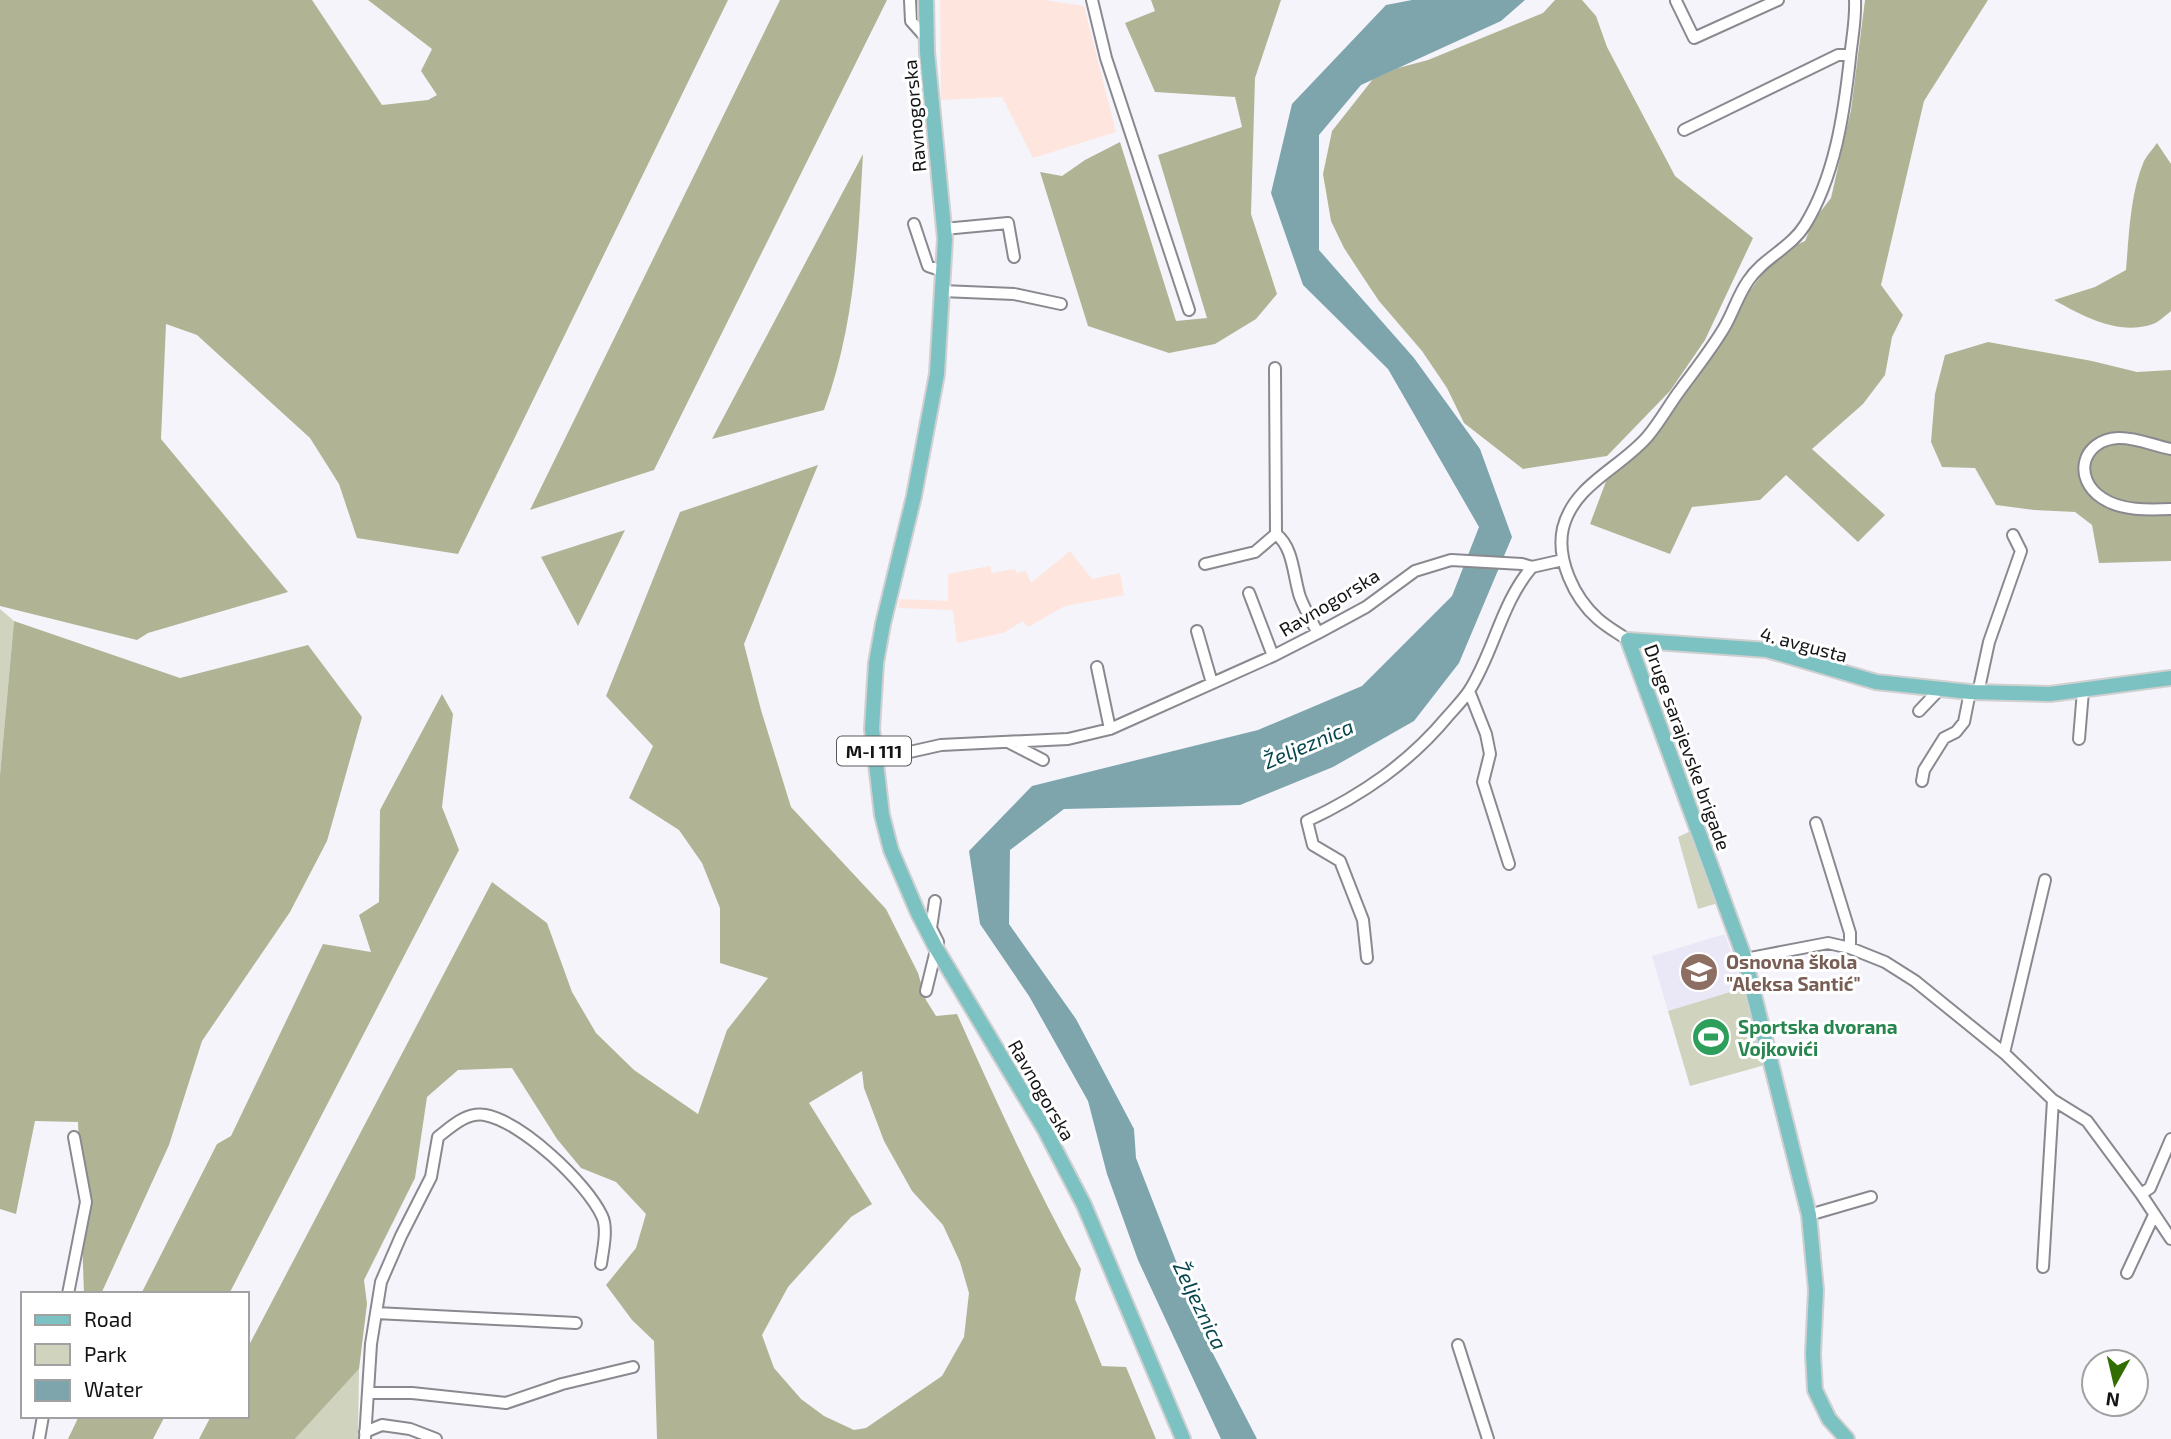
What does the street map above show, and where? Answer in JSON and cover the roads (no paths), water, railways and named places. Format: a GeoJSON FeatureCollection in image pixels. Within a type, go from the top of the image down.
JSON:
{"type":"FeatureCollection","features":[{"type":"Feature","properties":{"kind":"main road","name":"Ravnogorska"},"geometry":{"type":"LineString","coordinates":[[926,0],[944,229],[942,291],[937,374],[914,496],[876,663],[872,729],[882,815],[891,850],[936,948],[1045,1130],[1084,1205],[1183,1439]]}},
{"type":"Feature","properties":{"kind":"main road","name":"4. avgusta"},"geometry":{"type":"LineString","coordinates":[[1628,640],[1767,650],[1796,661],[1875,682],[1974,693],[2036,694],[2083,691],[2171,678]]}},
{"type":"Feature","properties":{"kind":"main road","name":"Druge sarajevske brigade"},"geometry":{"type":"LineString","coordinates":[[1628,640],[1745,959],[1809,1216],[1816,1290],[1813,1354],[1815,1390],[1829,1419],[1847,1439]]}},
{"type":"Feature","properties":{"kind":"street"},"geometry":{"type":"LineString","coordinates":[[911,0],[911,21],[927,39]]}},
{"type":"Feature","properties":{"kind":"street"},"geometry":{"type":"LineString","coordinates":[[1092,0],[1106,58],[1189,310]]}},
{"type":"Feature","properties":{"kind":"street"},"geometry":{"type":"LineString","coordinates":[[1676,1],[1694,38],[1777,0]]}},
{"type":"Feature","properties":{"kind":"street","name":"Druge sarajevske brigade"},"geometry":{"type":"LineString","coordinates":[[1628,640],[1597,618],[1582,601],[1563,561],[1561,543],[1564,526],[1574,505],[1590,485],[1647,436],[1723,328],[1748,281],[1766,261],[1795,238],[1804,226],[1819,195],[1838,136],[1847,95],[1856,16],[1855,0]]}},
{"type":"Feature","properties":{"kind":"street"},"geometry":{"type":"LineString","coordinates":[[1684,130],[1838,55],[1850,55]]}},
{"type":"Feature","properties":{"kind":"street"},"geometry":{"type":"LineString","coordinates":[[944,229],[1008,223],[1014,257]]}},
{"type":"Feature","properties":{"kind":"street"},"geometry":{"type":"LineString","coordinates":[[914,224],[928,266],[943,271]]}},
{"type":"Feature","properties":{"kind":"street"},"geometry":{"type":"LineString","coordinates":[[942,291],[1014,294],[1061,304]]}},
{"type":"Feature","properties":{"kind":"street"},"geometry":{"type":"LineString","coordinates":[[1205,564],[1255,552],[1276,534],[1275,369]]}},
{"type":"Feature","properties":{"kind":"street"},"geometry":{"type":"LineString","coordinates":[[2171,449],[2126,438],[2105,440],[2091,451],[2083,472],[2087,486],[2104,500],[2140,509],[2171,509]]}},
{"type":"Feature","properties":{"kind":"street"},"geometry":{"type":"LineString","coordinates":[[1276,534],[1282,538],[1289,550],[1300,597],[1318,634]]}},
{"type":"Feature","properties":{"kind":"street"},"geometry":{"type":"LineString","coordinates":[[1922,781],[1924,770],[1944,738],[1956,732],[1964,722],[2021,551],[2013,535]]}},
{"type":"Feature","properties":{"kind":"street","name":"Ravnogorska"},"geometry":{"type":"LineString","coordinates":[[874,760],[941,746],[1068,739],[1110,729],[1318,634],[1366,607],[1415,571],[1451,560],[1527,566],[1563,561]]}},
{"type":"Feature","properties":{"kind":"street"},"geometry":{"type":"LineString","coordinates":[[1367,958],[1363,920],[1340,861],[1313,845],[1307,821],[1348,801],[1383,779],[1428,740],[1469,691],[1527,566]]}},
{"type":"Feature","properties":{"kind":"street"},"geometry":{"type":"LineString","coordinates":[[1249,593],[1273,656]]}},
{"type":"Feature","properties":{"kind":"street"},"geometry":{"type":"LineString","coordinates":[[1989,642],[2001,627]]}},
{"type":"Feature","properties":{"kind":"street"},"geometry":{"type":"LineString","coordinates":[[1196,631],[1212,683]]}},
{"type":"Feature","properties":{"kind":"street"},"geometry":{"type":"LineString","coordinates":[[1097,667],[1110,729]]}},
{"type":"Feature","properties":{"kind":"street"},"geometry":{"type":"LineString","coordinates":[[1919,711],[1939,690]]}},
{"type":"Feature","properties":{"kind":"street"},"geometry":{"type":"LineString","coordinates":[[1469,691],[1486,734],[1490,754],[1483,782],[1509,864]]}},
{"type":"Feature","properties":{"kind":"street"},"geometry":{"type":"LineString","coordinates":[[2079,739],[2083,691]]}},
{"type":"Feature","properties":{"kind":"street"},"geometry":{"type":"LineString","coordinates":[[1008,742],[1043,760]]}},
{"type":"Feature","properties":{"kind":"street"},"geometry":{"type":"LineString","coordinates":[[1816,823],[1850,933],[1850,947]]}},
{"type":"Feature","properties":{"kind":"street"},"geometry":{"type":"LineString","coordinates":[[2004,1053],[2045,880]]}},
{"type":"Feature","properties":{"kind":"street"},"geometry":{"type":"LineString","coordinates":[[926,991],[938,942],[931,928],[935,901]]}},
{"type":"Feature","properties":{"kind":"street"},"geometry":{"type":"LineString","coordinates":[[1745,959],[1828,943],[1850,947],[1885,962],[1915,981],[2004,1053],[2053,1100],[2087,1121],[2171,1239]]}},
{"type":"Feature","properties":{"kind":"street"},"geometry":{"type":"LineString","coordinates":[[2043,1267],[2053,1100]]}},
{"type":"Feature","properties":{"kind":"street"},"geometry":{"type":"LineString","coordinates":[[365,1436],[371,1344],[381,1282],[431,1177],[438,1138],[458,1120],[484,1115],[519,1129],[552,1156],[584,1189],[603,1218],[601,1264]]}},
{"type":"Feature","properties":{"kind":"street"},"geometry":{"type":"LineString","coordinates":[[68,1292],[86,1202],[74,1137]]}},
{"type":"Feature","properties":{"kind":"street"},"geometry":{"type":"LineString","coordinates":[[2141,1194],[2150,1188],[2171,1139]]}},
{"type":"Feature","properties":{"kind":"street"},"geometry":{"type":"LineString","coordinates":[[1809,1216],[1871,1197]]}},
{"type":"Feature","properties":{"kind":"street"},"geometry":{"type":"LineString","coordinates":[[2127,1273],[2154,1215]]}},
{"type":"Feature","properties":{"kind":"street"},"geometry":{"type":"LineString","coordinates":[[376,1313],[576,1323]]}},
{"type":"Feature","properties":{"kind":"street"},"geometry":{"type":"LineString","coordinates":[[1458,1345],[1488,1439]]}},
{"type":"Feature","properties":{"kind":"street"},"geometry":{"type":"LineString","coordinates":[[368,1393],[412,1393],[506,1403],[562,1384],[633,1367]]}},
{"type":"Feature","properties":{"kind":"street"},"geometry":{"type":"LineString","coordinates":[[39,1439],[43,1418]]}},
{"type":"Feature","properties":{"kind":"street"},"geometry":{"type":"LineString","coordinates":[[365,1436],[382,1425],[410,1429],[436,1439]]}},
{"type":"Feature","properties":{"kind":"water","name":"Željeznica"},"geometry":{"type":"Polygon","coordinates":[[[1412,0],[1525,0],[1501,21],[1361,85],[1319,135],[1319,250],[1414,358],[1480,449],[1512,537],[1459,663],[1414,721],[1333,767],[1240,805],[1064,809],[1010,850],[1009,924],[1076,1019],[1134,1129],[1136,1158],[1209,1346],[1257,1439],[1221,1439],[1138,1260],[1107,1174],[1088,1101],[1029,996],[980,924],[969,851],[1032,786],[1258,730],[1362,686],[1452,596],[1479,527],[1388,369],[1303,285],[1271,193],[1292,104],[1386,5],[1412,0]]]}},
{"type":"Feature","properties":{"kind":"place","name":"Osnovna škola \"Aleksa Santić\""},"geometry":{"type":"Point","coordinates":[1699,972]}},
{"type":"Feature","properties":{"kind":"place","name":"Sportska dvorana Vojkovići"},"geometry":{"type":"Point","coordinates":[1711,1037]}}]}
